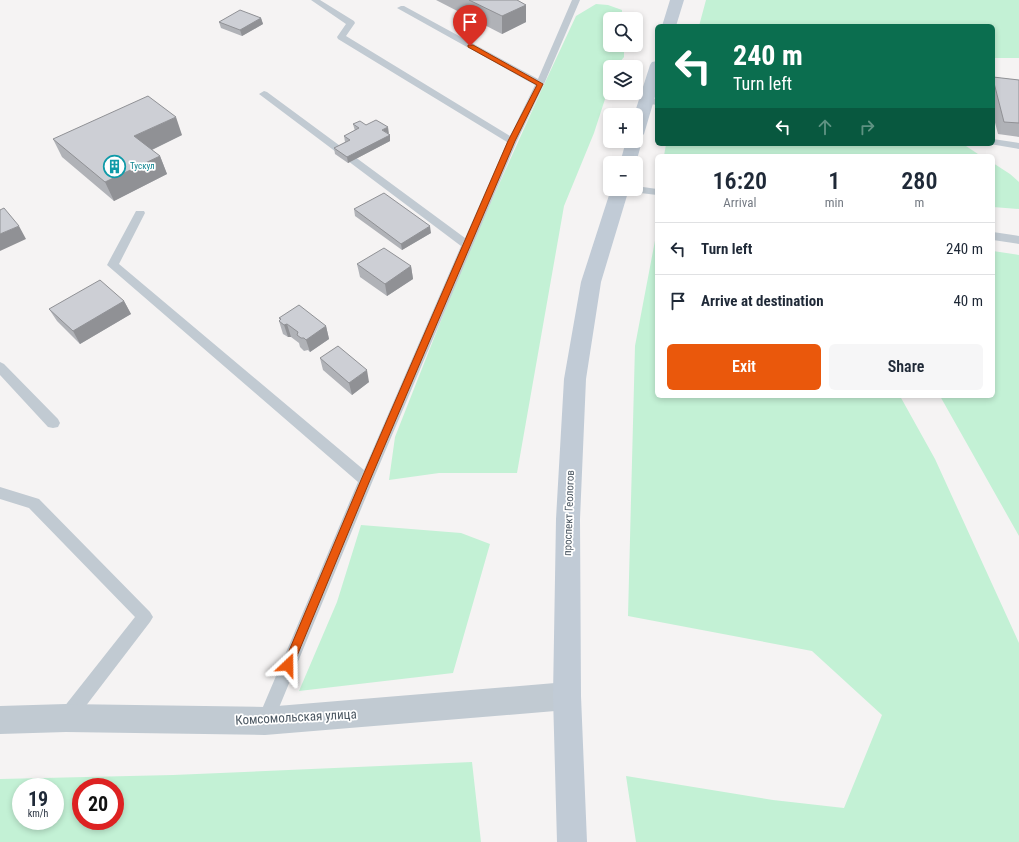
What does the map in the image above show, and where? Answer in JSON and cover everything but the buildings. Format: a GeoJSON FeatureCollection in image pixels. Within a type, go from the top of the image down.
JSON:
{"type":"FeatureCollection","features":[{"type":"Feature","properties":{"kind":"main road"},"geometry":{"type":"LineString","coordinates":[[670,24],[677,0]]}},
{"type":"Feature","properties":{"kind":"main road"},"geometry":{"type":"LineString","coordinates":[[643,119],[651,101],[655,77]]}},
{"type":"Feature","properties":{"kind":"main road","name":"проспект Геологов"},"geometry":{"type":"LineString","coordinates":[[572,842],[567,696],[568,518],[575,379],[591,282],[618,196]]}},
{"type":"Feature","properties":{"kind":"street","name":"Комсомольская улица"},"geometry":{"type":"LineString","coordinates":[[0,720],[66,718],[264,722],[567,696]]}},
{"type":"Feature","properties":{"kind":"lane"},"geometry":{"type":"LineString","coordinates":[[315,0],[351,23],[341,36],[512,141]]}},
{"type":"Feature","properties":{"kind":"lane"},"geometry":{"type":"LineString","coordinates":[[264,722],[467,245],[512,141],[540,84],[576,0]]}},
{"type":"Feature","properties":{"kind":"lane"},"geometry":{"type":"LineString","coordinates":[[401,8],[540,84]]}},
{"type":"Feature","properties":{"kind":"lane"},"geometry":{"type":"LineString","coordinates":[[264,94],[467,245]]}},
{"type":"Feature","properties":{"kind":"lane"},"geometry":{"type":"LineString","coordinates":[[995,142],[1019,146]]}},
{"type":"Feature","properties":{"kind":"lane"},"geometry":{"type":"LineString","coordinates":[[643,190],[655,192]]}},
{"type":"Feature","properties":{"kind":"lane"},"geometry":{"type":"LineString","coordinates":[[140,212],[113,265],[366,480]]}},
{"type":"Feature","properties":{"kind":"lane"},"geometry":{"type":"LineString","coordinates":[[995,236],[1019,240]]}},
{"type":"Feature","properties":{"kind":"lane"},"geometry":{"type":"LineString","coordinates":[[0,367],[53,423]]}},
{"type":"Feature","properties":{"kind":"lane"},"geometry":{"type":"LineString","coordinates":[[0,494],[34,503],[145,617],[66,718]]}},
{"type":"Feature","properties":{"kind":"green space"},"geometry":{"type":"Polygon","coordinates":[[[706,0],[1019,0],[1019,58],[995,58],[995,24],[700,24],[706,0]]]}},
{"type":"Feature","properties":{"kind":"green space"},"geometry":{"type":"Polygon","coordinates":[[[596,4],[608,5],[622,10],[622,12],[603,12],[603,52],[624,52],[624,57],[622,60],[603,60],[603,100],[605,100],[594,133],[564,206],[517,473],[439,473],[389,480],[395,437],[464,262],[576,16],[596,4]]]}},
{"type":"Feature","properties":{"kind":"green space"},"geometry":{"type":"Polygon","coordinates":[[[666,146],[966,146],[978,154],[664,154],[666,146]]]}},
{"type":"Feature","properties":{"kind":"green space"},"geometry":{"type":"Polygon","coordinates":[[[995,164],[1019,182],[1019,209],[995,207],[995,164]]]}},
{"type":"Feature","properties":{"kind":"green space"},"geometry":{"type":"Polygon","coordinates":[[[655,241],[655,398],[901,398],[935,459],[1019,643],[1019,842],[636,842],[626,776],[773,800],[844,808],[882,715],[812,651],[628,616],[635,346],[655,241]]]}},
{"type":"Feature","properties":{"kind":"green space"},"geometry":{"type":"Polygon","coordinates":[[[995,251],[1019,255],[1019,536],[941,398],[995,398],[995,251]]]}},
{"type":"Feature","properties":{"kind":"green space"},"geometry":{"type":"Polygon","coordinates":[[[361,525],[461,533],[490,544],[453,673],[299,691],[337,602],[361,525]]]}},
{"type":"Feature","properties":{"kind":"green space"},"geometry":{"type":"Polygon","coordinates":[[[472,762],[481,842],[0,842],[0,779],[12,779],[12,830],[64,830],[64,778],[43,778],[173,775],[472,762]]]}},
{"type":"Feature","properties":{"kind":"place","name":"Тускул"},"geometry":{"type":"Point","coordinates":[114,166]}},
{"type":"Feature","properties":{"kind":"route"},"geometry":{"type":"LineString","coordinates":[[288,665],[512,141],[540,84],[470,46]]}}]}
